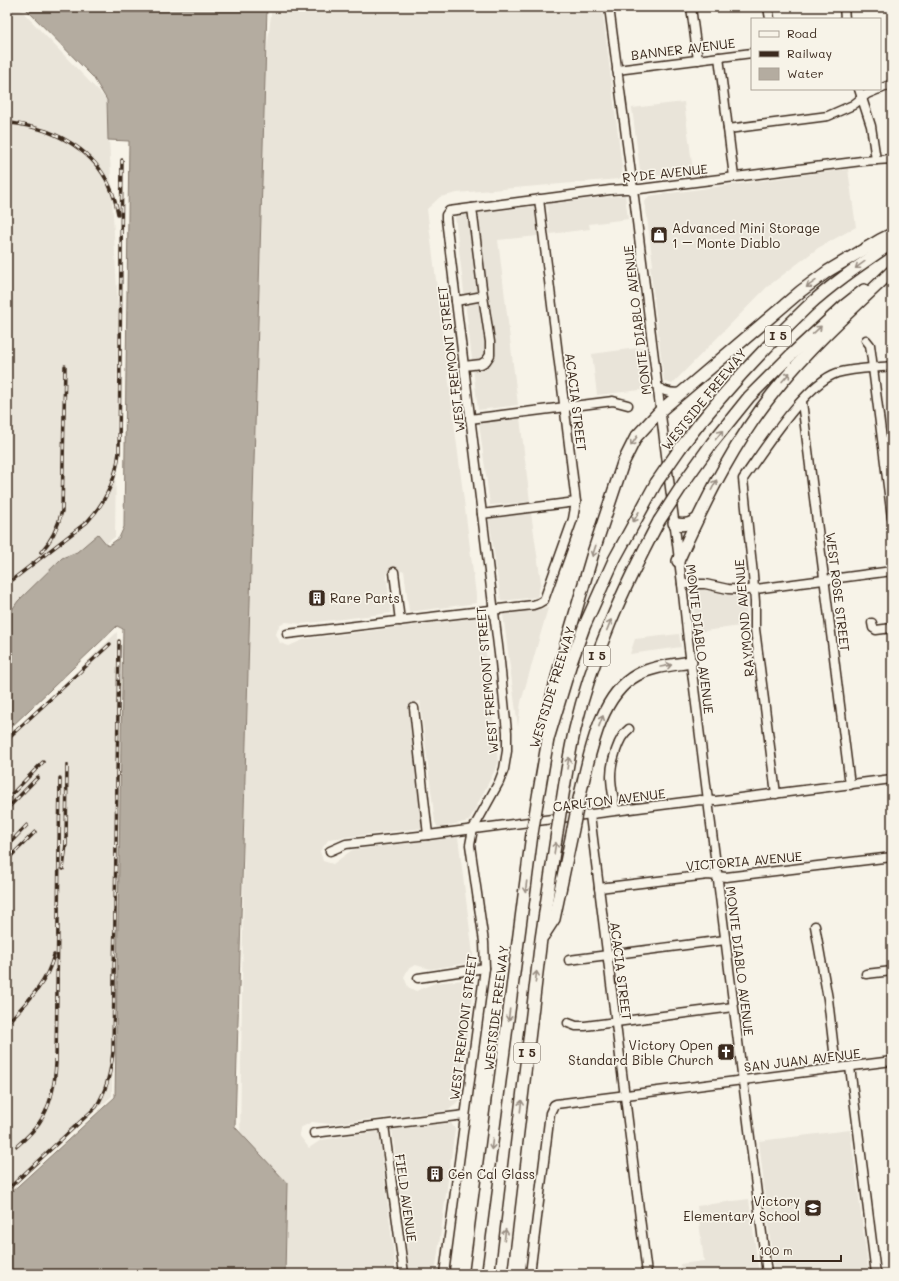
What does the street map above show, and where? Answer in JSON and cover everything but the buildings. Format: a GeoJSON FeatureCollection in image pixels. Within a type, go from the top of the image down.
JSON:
{"type":"FeatureCollection","features":[{"type":"Feature","properties":{"kind":"highway"},"geometry":{"type":"LineString","coordinates":[[548,739],[546,720],[593,553],[623,463],[636,437],[660,411],[801,291],[828,271],[892,234]]}},
{"type":"Feature","properties":{"kind":"highway","name":"WESTSIDE FREEWAY"},"geometry":{"type":"LineString","coordinates":[[475,1274],[532,834],[548,739],[571,663],[598,593],[614,560],[656,483],[681,447],[725,392],[765,348],[814,302],[892,243]]}},
{"type":"Feature","properties":{"kind":"highway"},"geometry":{"type":"LineString","coordinates":[[678,561],[696,520],[741,438],[771,396],[798,364],[892,271]]}},
{"type":"Feature","properties":{"kind":"highway","name":"I 5"},"geometry":{"type":"LineString","coordinates":[[501,1274],[541,940],[557,832],[575,728],[599,650],[629,580],[659,521],[712,443],[749,397],[774,372],[845,305],[892,271]]}},
{"type":"Feature","properties":{"kind":"highway"},"geometry":{"type":"LineString","coordinates":[[674,524],[683,525],[692,523],[696,520]]}},
{"type":"Feature","properties":{"kind":"highway"},"geometry":{"type":"LineString","coordinates":[[541,940],[554,919],[579,799],[594,742],[610,702],[622,687],[642,673],[655,668],[691,662]]}},
{"type":"Feature","properties":{"kind":"street","name":"MONTE DIABLO AVENUE"},"geometry":{"type":"LineString","coordinates":[[609,7],[633,189],[767,1274]]}},
{"type":"Feature","properties":{"kind":"street"},"geometry":{"type":"LineString","coordinates":[[691,7],[698,60]]}},
{"type":"Feature","properties":{"kind":"street"},"geometry":{"type":"LineString","coordinates":[[768,7],[770,18]]}},
{"type":"Feature","properties":{"kind":"street"},"geometry":{"type":"LineString","coordinates":[[844,7],[845,18]]}},
{"type":"Feature","properties":{"kind":"street","name":"BANNER AVENUE"},"geometry":{"type":"LineString","coordinates":[[617,70],[751,53]]}},
{"type":"Feature","properties":{"kind":"street"},"geometry":{"type":"LineString","coordinates":[[719,57],[734,177]]}},
{"type":"Feature","properties":{"kind":"street"},"geometry":{"type":"LineString","coordinates":[[881,88],[892,84]]}},
{"type":"Feature","properties":{"kind":"street"},"geometry":{"type":"LineString","coordinates":[[859,90],[872,131],[876,160]]}},
{"type":"Feature","properties":{"kind":"street"},"geometry":{"type":"LineString","coordinates":[[728,129],[828,116],[853,105],[870,92],[876,90]]}},
{"type":"Feature","properties":{"kind":"street","name":"RYDE AVENUE"},"geometry":{"type":"LineString","coordinates":[[446,219],[446,215],[449,211],[539,199],[625,189],[640,190],[734,177],[892,159]]}},
{"type":"Feature","properties":{"kind":"street","name":"ACACIA STREET"},"geometry":{"type":"LineString","coordinates":[[494,609],[541,602],[546,596],[573,519],[576,502],[539,199]]}},
{"type":"Feature","properties":{"kind":"street"},"geometry":{"type":"LineString","coordinates":[[464,366],[480,364],[486,361],[490,355],[490,342],[472,208]]}},
{"type":"Feature","properties":{"kind":"street","name":"WEST FREMONT STREET"},"geometry":{"type":"LineString","coordinates":[[444,1274],[485,968],[484,942],[470,845],[473,829],[502,775],[508,751],[494,609],[446,219]]}},
{"type":"Feature","properties":{"kind":"street"},"geometry":{"type":"LineString","coordinates":[[456,301],[483,296]]}},
{"type":"Feature","properties":{"kind":"street"},"geometry":{"type":"LineString","coordinates":[[866,340],[870,345],[892,518]]}},
{"type":"Feature","properties":{"kind":"street","name":"RAYMOND AVENUE"},"geometry":{"type":"LineString","coordinates":[[776,794],[754,629],[754,588],[742,482],[785,420],[816,386],[830,376],[845,371],[892,366]]}},
{"type":"Feature","properties":{"kind":"street"},"geometry":{"type":"LineString","coordinates":[[657,386],[668,392],[682,392]]}},
{"type":"Feature","properties":{"kind":"street"},"geometry":{"type":"LineString","coordinates":[[470,419],[613,401],[628,405]]}},
{"type":"Feature","properties":{"kind":"street","name":"WEST ROSE STREET"},"geometry":{"type":"LineString","coordinates":[[802,402],[850,785]]}},
{"type":"Feature","properties":{"kind":"street"},"geometry":{"type":"LineString","coordinates":[[482,514],[576,502]]}},
{"type":"Feature","properties":{"kind":"street"},"geometry":{"type":"LineString","coordinates":[[682,584],[705,584],[734,589],[754,588],[892,570]]}},
{"type":"Feature","properties":{"kind":"street"},"geometry":{"type":"LineString","coordinates":[[394,572],[400,621]]}},
{"type":"Feature","properties":{"kind":"street"},"geometry":{"type":"LineString","coordinates":[[287,634],[494,609]]}},
{"type":"Feature","properties":{"kind":"street"},"geometry":{"type":"LineString","coordinates":[[872,623],[873,628],[876,630],[892,628]]}},
{"type":"Feature","properties":{"kind":"street"},"geometry":{"type":"LineString","coordinates":[[414,708],[428,835]]}},
{"type":"Feature","properties":{"kind":"street"},"geometry":{"type":"LineString","coordinates":[[615,810],[611,771],[619,743],[625,732],[629,729]]}},
{"type":"Feature","properties":{"kind":"street","name":"CARLTON AVENUE"},"geometry":{"type":"LineString","coordinates":[[330,851],[346,844],[428,835],[615,810],[700,800],[716,801],[892,779]]}},
{"type":"Feature","properties":{"kind":"street","name":"ACACIA STREET"},"geometry":{"type":"LineString","coordinates":[[590,814],[647,1274]]}},
{"type":"Feature","properties":{"kind":"street","name":"VICTORIA AVENUE"},"geometry":{"type":"LineString","coordinates":[[598,888],[708,875],[733,876],[892,857]]}},
{"type":"Feature","properties":{"kind":"street"},"geometry":{"type":"LineString","coordinates":[[815,926],[828,999],[836,1068]]}},
{"type":"Feature","properties":{"kind":"street"},"geometry":{"type":"LineString","coordinates":[[568,960],[725,940]]}},
{"type":"Feature","properties":{"kind":"street"},"geometry":{"type":"LineString","coordinates":[[418,978],[485,968]]}},
{"type":"Feature","properties":{"kind":"street"},"geometry":{"type":"LineString","coordinates":[[866,974],[892,971]]}},
{"type":"Feature","properties":{"kind":"street"},"geometry":{"type":"LineString","coordinates":[[568,1023],[576,1026],[585,1026],[733,1007]]}},
{"type":"Feature","properties":{"kind":"street","name":"SAN JUAN AVENUE"},"geometry":{"type":"LineString","coordinates":[[530,1274],[551,1110],[554,1105],[559,1103],[892,1061]]}},
{"type":"Feature","properties":{"kind":"street"},"geometry":{"type":"LineString","coordinates":[[850,1067],[876,1274]]}},
{"type":"Feature","properties":{"kind":"street"},"geometry":{"type":"LineString","coordinates":[[314,1132],[465,1115]]}},
{"type":"Feature","properties":{"kind":"street","name":"FIELD AVENUE"},"geometry":{"type":"LineString","coordinates":[[384,1125],[404,1274]]}},
{"type":"Feature","properties":{"kind":"shaded area"},"geometry":{"type":"Polygon","coordinates":[[[7,7],[18,7],[107,100],[118,310],[115,537],[7,618],[7,7]]]}},
{"type":"Feature","properties":{"kind":"shaded area"},"geometry":{"type":"Polygon","coordinates":[[[272,7],[602,7],[623,175],[619,179],[457,193],[440,197],[427,209],[477,603],[409,612],[404,571],[386,573],[391,613],[301,624],[286,622],[279,626],[276,634],[280,643],[289,646],[305,639],[482,617],[498,764],[469,821],[438,828],[435,822],[420,701],[409,705],[424,828],[329,839],[320,851],[323,861],[333,864],[352,850],[458,837],[474,962],[431,969],[415,965],[408,969],[404,977],[408,987],[416,991],[435,983],[474,979],[459,1100],[449,1110],[330,1124],[312,1122],[300,1128],[299,1135],[309,1148],[321,1140],[379,1131],[396,1274],[268,1274],[240,1142],[253,164],[272,7]]]}},
{"type":"Feature","properties":{"kind":"shaded area"},"geometry":{"type":"Polygon","coordinates":[[[684,102],[693,171],[641,178],[632,108],[684,102]]]}},
{"type":"Feature","properties":{"kind":"shaded area"},"geometry":{"type":"Polygon","coordinates":[[[848,169],[856,227],[818,248],[767,287],[672,384],[664,381],[650,266],[653,265],[645,202],[649,196],[848,169]]]}},
{"type":"Feature","properties":{"kind":"shaded area"},"geometry":{"type":"Polygon","coordinates":[[[625,195],[628,219],[589,224],[590,229],[550,234],[547,204],[625,195]]]}},
{"type":"Feature","properties":{"kind":"shaded area"},"geometry":{"type":"Polygon","coordinates":[[[534,206],[538,236],[498,240],[518,405],[478,410],[455,216],[534,206]]]}},
{"type":"Feature","properties":{"kind":"shaded area"},"geometry":{"type":"Polygon","coordinates":[[[644,347],[649,389],[597,395],[592,354],[644,347]]]}},
{"type":"Feature","properties":{"kind":"shaded area"},"geometry":{"type":"Polygon","coordinates":[[[520,418],[530,502],[490,505],[479,423],[520,418]]]}},
{"type":"Feature","properties":{"kind":"shaded area"},"geometry":{"type":"Polygon","coordinates":[[[531,513],[541,582],[537,597],[501,601],[489,518],[531,513]]]}},
{"type":"Feature","properties":{"kind":"shaded area"},"geometry":{"type":"Polygon","coordinates":[[[699,589],[745,598],[747,625],[697,632],[692,596],[699,589]]]}},
{"type":"Feature","properties":{"kind":"shaded area"},"geometry":{"type":"Polygon","coordinates":[[[548,608],[521,702],[518,727],[503,614],[548,608]]]}},
{"type":"Feature","properties":{"kind":"shaded area"},"geometry":{"type":"Polygon","coordinates":[[[117,632],[112,1096],[7,1191],[7,741],[117,632]]]}},
{"type":"Feature","properties":{"kind":"shaded area"},"geometry":{"type":"Polygon","coordinates":[[[679,634],[681,647],[630,654],[635,639],[679,634]]]}},
{"type":"Feature","properties":{"kind":"shaded area"},"geometry":{"type":"Polygon","coordinates":[[[451,1123],[455,1129],[435,1274],[410,1274],[392,1130],[451,1123]]]}},
{"type":"Feature","properties":{"kind":"shaded area","name":"Victory Elementary School"},"geometry":{"type":"Polygon","coordinates":[[[850,1130],[869,1274],[774,1274],[759,1141],[850,1130]]]}},
{"type":"Feature","properties":{"kind":"shaded area"},"geometry":{"type":"Polygon","coordinates":[[[749,1199],[759,1274],[682,1274],[680,1264],[704,1261],[697,1206],[749,1199]]]}},
{"type":"Feature","properties":{"kind":"water"},"geometry":{"type":"Polygon","coordinates":[[[24,7],[267,7],[235,1127],[287,1183],[285,1274],[7,1274],[7,1196],[115,1097],[123,629],[117,626],[7,731],[7,617],[18,601],[62,558],[77,552],[98,534],[108,546],[119,538],[124,527],[129,141],[108,140],[107,100],[93,77],[24,7]]]}},
{"type":"Feature","properties":{"kind":"railway"},"geometry":{"type":"LineString","coordinates":[[7,123],[22,124],[46,131],[73,144],[85,153],[103,173],[115,199],[118,214]]}},
{"type":"Feature","properties":{"kind":"railway"},"geometry":{"type":"LineString","coordinates":[[7,584],[87,522],[100,507],[113,481],[119,452],[122,160]]}},
{"type":"Feature","properties":{"kind":"railway"},"geometry":{"type":"LineString","coordinates":[[41,552],[54,533],[62,511],[65,366]]}},
{"type":"Feature","properties":{"kind":"railway"},"geometry":{"type":"LineString","coordinates":[[7,1190],[96,1107],[106,1087],[110,1073],[113,1052],[119,641]]}},
{"type":"Feature","properties":{"kind":"railway"},"geometry":{"type":"LineString","coordinates":[[7,739],[110,644]]}},
{"type":"Feature","properties":{"kind":"railway"},"geometry":{"type":"LineString","coordinates":[[7,799],[43,762]]}},
{"type":"Feature","properties":{"kind":"railway"},"geometry":{"type":"LineString","coordinates":[[63,869],[66,844],[67,765]]}},
{"type":"Feature","properties":{"kind":"railway"},"geometry":{"type":"LineString","coordinates":[[7,809],[38,777]]}},
{"type":"Feature","properties":{"kind":"railway"},"geometry":{"type":"LineString","coordinates":[[17,1146],[39,1123],[47,1109],[55,1078],[60,778]]}},
{"type":"Feature","properties":{"kind":"railway"},"geometry":{"type":"LineString","coordinates":[[7,846],[27,825]]}},
{"type":"Feature","properties":{"kind":"railway"},"geometry":{"type":"LineString","coordinates":[[7,860],[35,832]]}},
{"type":"Feature","properties":{"kind":"railway"},"geometry":{"type":"LineString","coordinates":[[7,1023],[29,1000],[41,984],[51,966],[54,955]]}},
{"type":"Feature","properties":{"kind":"place","name":"Advanced Mini Storage 1 – Monte Diablo"},"geometry":{"type":"Point","coordinates":[659,235]}},
{"type":"Feature","properties":{"kind":"place","name":"Rare Parts"},"geometry":{"type":"Point","coordinates":[317,598]}},
{"type":"Feature","properties":{"kind":"place","name":"Victory Open Standard Bible Church"},"geometry":{"type":"Point","coordinates":[726,1052]}},
{"type":"Feature","properties":{"kind":"place","name":"Cen Cal Glass"},"geometry":{"type":"Point","coordinates":[435,1174]}},
{"type":"Feature","properties":{"kind":"place","name":"Victory Elementary School"},"geometry":{"type":"Point","coordinates":[813,1208]}}]}
